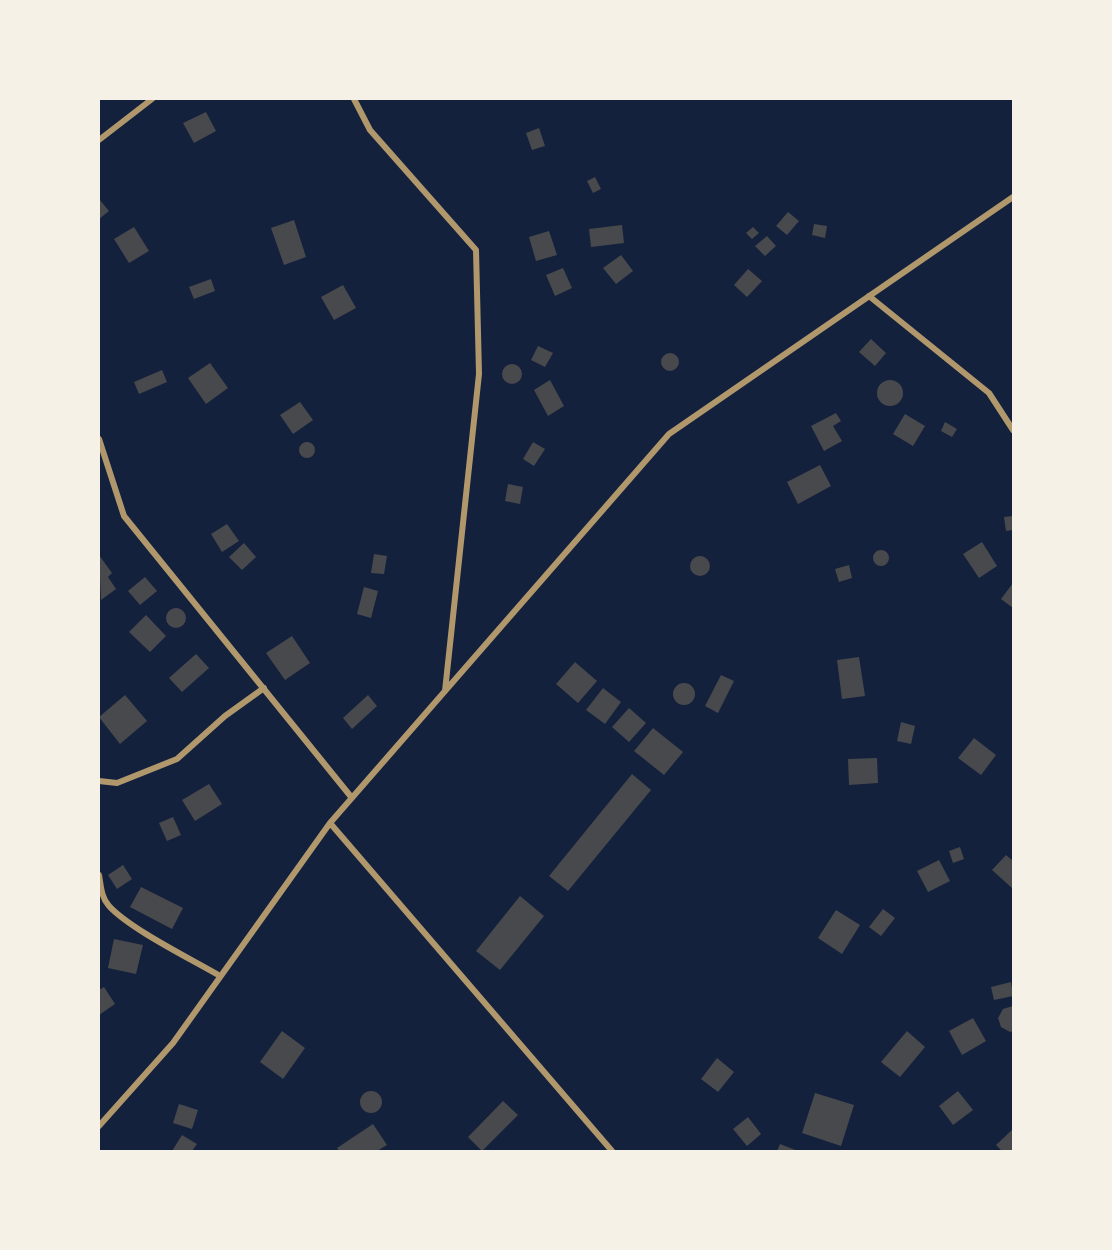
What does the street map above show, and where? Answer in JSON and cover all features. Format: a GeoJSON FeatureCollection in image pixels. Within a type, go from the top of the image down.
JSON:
{"type":"FeatureCollection","features":[{"type":"Feature","properties":{"kind":"street"},"geometry":{"type":"LineString","coordinates":[[99,140],[152,99]]}},
{"type":"Feature","properties":{"kind":"street"},"geometry":{"type":"LineString","coordinates":[[354,99],[370,130],[476,250],[479,374],[444,692]]}},
{"type":"Feature","properties":{"kind":"street"},"geometry":{"type":"LineString","coordinates":[[99,1126],[173,1042],[330,823],[669,434],[1013,197]]}},
{"type":"Feature","properties":{"kind":"street"},"geometry":{"type":"LineString","coordinates":[[869,296],[989,393],[1013,430]]}},
{"type":"Feature","properties":{"kind":"street"},"geometry":{"type":"LineString","coordinates":[[99,438],[124,516],[352,798]]}},
{"type":"Feature","properties":{"kind":"street"},"geometry":{"type":"LineString","coordinates":[[99,781],[117,783],[177,759],[225,716],[264,688]]}},
{"type":"Feature","properties":{"kind":"street"},"geometry":{"type":"LineString","coordinates":[[330,823],[612,1151]]}},
{"type":"Feature","properties":{"kind":"street"},"geometry":{"type":"LineString","coordinates":[[99,875],[102,895],[108,905],[126,920],[220,976]]}},
{"type":"Feature","properties":{"kind":"building"},"geometry":{"type":"Polygon","coordinates":[[[206,112],[216,131],[194,143],[183,123],[206,112]]]}},
{"type":"Feature","properties":{"kind":"building"},"geometry":{"type":"Polygon","coordinates":[[[539,128],[545,146],[532,150],[526,133],[539,128]]]}},
{"type":"Feature","properties":{"kind":"building"},"geometry":{"type":"Polygon","coordinates":[[[595,177],[601,189],[593,193],[587,181],[595,177]]]}},
{"type":"Feature","properties":{"kind":"building"},"geometry":{"type":"Polygon","coordinates":[[[99,199],[109,211],[99,219],[99,199]]]}},
{"type":"Feature","properties":{"kind":"building"},"geometry":{"type":"Polygon","coordinates":[[[788,212],[799,221],[787,235],[776,226],[788,212]]]}},
{"type":"Feature","properties":{"kind":"building"},"geometry":{"type":"Polygon","coordinates":[[[294,220],[306,257],[284,265],[271,228],[294,220]]]}},
{"type":"Feature","properties":{"kind":"building"},"geometry":{"type":"Polygon","coordinates":[[[814,224],[827,226],[825,238],[812,235],[814,224]]]}},
{"type":"Feature","properties":{"kind":"building"},"geometry":{"type":"Polygon","coordinates":[[[622,225],[624,243],[591,247],[589,229],[622,225]]]}},
{"type":"Feature","properties":{"kind":"building"},"geometry":{"type":"Polygon","coordinates":[[[134,227],[149,251],[129,263],[114,239],[134,227]]]}},
{"type":"Feature","properties":{"kind":"building"},"geometry":{"type":"Polygon","coordinates":[[[753,227],[759,233],[752,239],[746,233],[753,227]]]}},
{"type":"Feature","properties":{"kind":"building"},"geometry":{"type":"Polygon","coordinates":[[[549,231],[557,255],[536,261],[529,237],[549,231]]]}},
{"type":"Feature","properties":{"kind":"building"},"geometry":{"type":"Polygon","coordinates":[[[767,236],[776,246],[765,256],[755,246],[767,236]]]}},
{"type":"Feature","properties":{"kind":"building"},"geometry":{"type":"Polygon","coordinates":[[[621,255],[633,271],[616,284],[603,268],[621,255]]]}},
{"type":"Feature","properties":{"kind":"building"},"geometry":{"type":"Polygon","coordinates":[[[563,268],[572,288],[555,296],[546,275],[563,268]]]}},
{"type":"Feature","properties":{"kind":"building"},"geometry":{"type":"Polygon","coordinates":[[[748,269],[762,281],[747,297],[734,285],[748,269]]]}},
{"type":"Feature","properties":{"kind":"building"},"geometry":{"type":"Polygon","coordinates":[[[211,279],[215,291],[194,299],[189,287],[211,279]]]}},
{"type":"Feature","properties":{"kind":"building"},"geometry":{"type":"Polygon","coordinates":[[[343,285],[356,308],[334,320],[321,297],[343,285]]]}},
{"type":"Feature","properties":{"kind":"building"},"geometry":{"type":"Polygon","coordinates":[[[871,339],[886,353],[875,366],[859,352],[871,339]]]}},
{"type":"Feature","properties":{"kind":"building"},"geometry":{"type":"Polygon","coordinates":[[[538,346],[553,353],[545,367],[531,360],[538,346]]]}},
{"type":"Feature","properties":{"kind":"building"},"geometry":{"type":"Polygon","coordinates":[[[670,353],[676,356],[679,362],[676,368],[670,371],[664,368],[661,362],[664,356],[670,353]]]}},
{"type":"Feature","properties":{"kind":"building"},"geometry":{"type":"Polygon","coordinates":[[[210,363],[228,388],[206,404],[188,378],[210,363]]]}},
{"type":"Feature","properties":{"kind":"building"},"geometry":{"type":"Polygon","coordinates":[[[512,364],[519,367],[522,374],[519,381],[512,384],[505,381],[502,374],[505,367],[512,364]]]}},
{"type":"Feature","properties":{"kind":"building"},"geometry":{"type":"Polygon","coordinates":[[[162,370],[167,382],[139,394],[134,382],[162,370]]]}},
{"type":"Feature","properties":{"kind":"building"},"geometry":{"type":"Polygon","coordinates":[[[550,380],[564,406],[548,416],[534,390],[550,380]]]}},
{"type":"Feature","properties":{"kind":"building"},"geometry":{"type":"Polygon","coordinates":[[[890,380],[899,384],[903,393],[899,402],[890,406],[881,402],[877,393],[881,384],[890,380]]]}},
{"type":"Feature","properties":{"kind":"building"},"geometry":{"type":"Polygon","coordinates":[[[300,402],[313,420],[293,434],[280,415],[300,402]]]}},
{"type":"Feature","properties":{"kind":"building"},"geometry":{"type":"Polygon","coordinates":[[[836,413],[841,421],[833,426],[842,441],[824,451],[811,426],[836,413]]]}},
{"type":"Feature","properties":{"kind":"building"},"geometry":{"type":"Polygon","coordinates":[[[905,414],[925,426],[913,446],[893,434],[905,414]]]}},
{"type":"Feature","properties":{"kind":"building"},"geometry":{"type":"Polygon","coordinates":[[[945,422],[957,429],[952,437],[941,431],[945,422]]]}},
{"type":"Feature","properties":{"kind":"building"},"geometry":{"type":"Polygon","coordinates":[[[304,442],[310,442],[315,450],[313,456],[304,458],[299,453],[299,447],[304,442]]]}},
{"type":"Feature","properties":{"kind":"building"},"geometry":{"type":"Polygon","coordinates":[[[533,442],[545,449],[534,466],[523,459],[533,442]]]}},
{"type":"Feature","properties":{"kind":"building"},"geometry":{"type":"Polygon","coordinates":[[[820,465],[831,486],[798,504],[787,482],[820,465]]]}},
{"type":"Feature","properties":{"kind":"building"},"geometry":{"type":"Polygon","coordinates":[[[508,484],[523,487],[520,504],[505,501],[508,484]]]}},
{"type":"Feature","properties":{"kind":"building"},"geometry":{"type":"Polygon","coordinates":[[[1013,516],[1013,530],[1006,531],[1004,517],[1013,516]]]}},
{"type":"Feature","properties":{"kind":"building"},"geometry":{"type":"Polygon","coordinates":[[[227,524],[239,541],[222,552],[211,534],[227,524]]]}},
{"type":"Feature","properties":{"kind":"building"},"geometry":{"type":"Polygon","coordinates":[[[982,542],[997,566],[979,578],[963,554],[982,542]]]}},
{"type":"Feature","properties":{"kind":"building"},"geometry":{"type":"Polygon","coordinates":[[[244,543],[256,557],[242,570],[229,557],[244,543]]]}},
{"type":"Feature","properties":{"kind":"building"},"geometry":{"type":"Polygon","coordinates":[[[878,550],[884,550],[889,558],[887,564],[878,566],[873,561],[873,555],[878,550]]]}},
{"type":"Feature","properties":{"kind":"building"},"geometry":{"type":"Polygon","coordinates":[[[374,554],[387,556],[384,574],[371,573],[374,554]]]}},
{"type":"Feature","properties":{"kind":"building"},"geometry":{"type":"Polygon","coordinates":[[[99,555],[112,573],[108,577],[116,589],[101,600],[99,555]]]}},
{"type":"Feature","properties":{"kind":"building"},"geometry":{"type":"Polygon","coordinates":[[[700,556],[707,559],[710,566],[707,573],[700,576],[693,573],[690,566],[693,559],[700,556]]]}},
{"type":"Feature","properties":{"kind":"building"},"geometry":{"type":"Polygon","coordinates":[[[849,565],[852,578],[839,582],[835,569],[849,565]]]}},
{"type":"Feature","properties":{"kind":"building"},"geometry":{"type":"Polygon","coordinates":[[[145,577],[157,591],[140,605],[128,591],[145,577]]]}},
{"type":"Feature","properties":{"kind":"building"},"geometry":{"type":"Polygon","coordinates":[[[1013,583],[1013,608],[1001,599],[1013,583]]]}},
{"type":"Feature","properties":{"kind":"building"},"geometry":{"type":"Polygon","coordinates":[[[364,587],[378,591],[371,618],[357,614],[364,587]]]}},
{"type":"Feature","properties":{"kind":"building"},"geometry":{"type":"Polygon","coordinates":[[[176,608],[183,611],[186,618],[183,625],[176,628],[169,625],[166,618],[169,611],[176,608]]]}},
{"type":"Feature","properties":{"kind":"building"},"geometry":{"type":"Polygon","coordinates":[[[146,615],[166,636],[150,652],[129,632],[146,615]]]}},
{"type":"Feature","properties":{"kind":"building"},"geometry":{"type":"Polygon","coordinates":[[[292,636],[310,663],[285,680],[266,653],[292,636]]]}},
{"type":"Feature","properties":{"kind":"building"},"geometry":{"type":"Polygon","coordinates":[[[196,654],[209,668],[182,692],[169,678],[196,654]]]}},
{"type":"Feature","properties":{"kind":"building"},"geometry":{"type":"Polygon","coordinates":[[[859,657],[865,696],[842,699],[837,660],[859,657]]]}},
{"type":"Feature","properties":{"kind":"building"},"geometry":{"type":"Polygon","coordinates":[[[575,662],[597,681],[578,703],[556,684],[575,662]]]}},
{"type":"Feature","properties":{"kind":"building"},"geometry":{"type":"Polygon","coordinates":[[[721,675],[734,681],[718,713],[705,706],[721,675]]]}},
{"type":"Feature","properties":{"kind":"building"},"geometry":{"type":"Polygon","coordinates":[[[684,683],[692,686],[695,694],[692,702],[684,705],[676,702],[673,694],[676,686],[684,683]]]}},
{"type":"Feature","properties":{"kind":"building"},"geometry":{"type":"Polygon","coordinates":[[[603,688],[621,702],[605,724],[586,710],[603,688]]]}},
{"type":"Feature","properties":{"kind":"building"},"geometry":{"type":"Polygon","coordinates":[[[125,695],[147,721],[120,744],[99,717],[125,695]]]}},
{"type":"Feature","properties":{"kind":"building"},"geometry":{"type":"Polygon","coordinates":[[[368,695],[377,706],[352,729],[343,718],[368,695]]]}},
{"type":"Feature","properties":{"kind":"building"},"geometry":{"type":"Polygon","coordinates":[[[629,708],[646,723],[629,742],[612,727],[629,708]]]}},
{"type":"Feature","properties":{"kind":"building"},"geometry":{"type":"Polygon","coordinates":[[[901,722],[915,726],[911,744],[897,741],[901,722]]]}},
{"type":"Feature","properties":{"kind":"building"},"geometry":{"type":"Polygon","coordinates":[[[653,728],[683,752],[664,775],[634,751],[653,728]]]}},
{"type":"Feature","properties":{"kind":"building"},"geometry":{"type":"Polygon","coordinates":[[[974,738],[996,755],[981,775],[958,758],[974,738]]]}},
{"type":"Feature","properties":{"kind":"building"},"geometry":{"type":"Polygon","coordinates":[[[877,758],[878,783],[849,785],[848,759],[877,758]]]}},
{"type":"Feature","properties":{"kind":"building"},"geometry":{"type":"Polygon","coordinates":[[[632,774],[651,790],[568,891],[549,876],[632,774]]]}},
{"type":"Feature","properties":{"kind":"building"},"geometry":{"type":"Polygon","coordinates":[[[209,784],[222,804],[195,821],[182,800],[209,784]]]}},
{"type":"Feature","properties":{"kind":"building"},"geometry":{"type":"Polygon","coordinates":[[[173,817],[181,835],[167,841],[159,823],[173,817]]]}},
{"type":"Feature","properties":{"kind":"building"},"geometry":{"type":"Polygon","coordinates":[[[960,847],[964,859],[953,863],[949,851],[960,847]]]}},
{"type":"Feature","properties":{"kind":"building"},"geometry":{"type":"Polygon","coordinates":[[[1006,855],[1013,861],[1013,889],[992,870],[1006,855]]]}},
{"type":"Feature","properties":{"kind":"building"},"geometry":{"type":"Polygon","coordinates":[[[939,860],[950,881],[928,892],[917,871],[939,860]]]}},
{"type":"Feature","properties":{"kind":"building"},"geometry":{"type":"Polygon","coordinates":[[[123,865],[132,879],[117,889],[108,875],[123,865]]]}},
{"type":"Feature","properties":{"kind":"building"},"geometry":{"type":"Polygon","coordinates":[[[141,887],[183,908],[172,929],[130,907],[141,887]]]}},
{"type":"Feature","properties":{"kind":"building"},"geometry":{"type":"Polygon","coordinates":[[[520,896],[544,916],[500,970],[476,951],[520,896]]]}},
{"type":"Feature","properties":{"kind":"building"},"geometry":{"type":"Polygon","coordinates":[[[883,909],[895,918],[881,936],[869,927],[883,909]]]}},
{"type":"Feature","properties":{"kind":"building"},"geometry":{"type":"Polygon","coordinates":[[[836,910],[860,925],[842,954],[818,938],[836,910]]]}},
{"type":"Feature","properties":{"kind":"building"},"geometry":{"type":"Polygon","coordinates":[[[114,939],[143,945],[136,974],[108,968],[114,939]]]}},
{"type":"Feature","properties":{"kind":"building"},"geometry":{"type":"Polygon","coordinates":[[[1011,982],[1013,996],[994,1000],[991,987],[1011,982]]]}},
{"type":"Feature","properties":{"kind":"building"},"geometry":{"type":"Polygon","coordinates":[[[104,987],[115,1004],[99,1015],[99,990],[104,987]]]}},
{"type":"Feature","properties":{"kind":"building"},"geometry":{"type":"Polygon","coordinates":[[[1013,1006],[1013,1031],[1010,1032],[1001,1027],[998,1018],[1003,1009],[1013,1006]]]}},
{"type":"Feature","properties":{"kind":"building"},"geometry":{"type":"Polygon","coordinates":[[[973,1018],[986,1041],[962,1055],[949,1031],[973,1018]]]}},
{"type":"Feature","properties":{"kind":"building"},"geometry":{"type":"Polygon","coordinates":[[[282,1031],[305,1048],[283,1079],[260,1062],[282,1031]]]}},
{"type":"Feature","properties":{"kind":"building"},"geometry":{"type":"Polygon","coordinates":[[[907,1031],[925,1047],[900,1077],[881,1062],[907,1031]]]}},
{"type":"Feature","properties":{"kind":"building"},"geometry":{"type":"Polygon","coordinates":[[[717,1058],[734,1072],[718,1092],[701,1079],[717,1058]]]}},
{"type":"Feature","properties":{"kind":"building"},"geometry":{"type":"Polygon","coordinates":[[[371,1091],[379,1094],[382,1102],[379,1110],[371,1113],[363,1110],[360,1102],[363,1094],[371,1091]]]}},
{"type":"Feature","properties":{"kind":"building"},"geometry":{"type":"Polygon","coordinates":[[[958,1091],[973,1110],[953,1125],[939,1106],[958,1091]]]}},
{"type":"Feature","properties":{"kind":"building"},"geometry":{"type":"Polygon","coordinates":[[[815,1093],[854,1105],[841,1146],[802,1133],[815,1093]]]}},
{"type":"Feature","properties":{"kind":"building"},"geometry":{"type":"Polygon","coordinates":[[[503,1101],[518,1115],[482,1151],[468,1137],[503,1101]]]}},
{"type":"Feature","properties":{"kind":"building"},"geometry":{"type":"Polygon","coordinates":[[[179,1104],[198,1110],[192,1129],[173,1123],[179,1104]]]}},
{"type":"Feature","properties":{"kind":"building"},"geometry":{"type":"Polygon","coordinates":[[[748,1117],[761,1134],[747,1146],[733,1129],[748,1117]]]}},
{"type":"Feature","properties":{"kind":"building"},"geometry":{"type":"Polygon","coordinates":[[[373,1124],[387,1145],[377,1151],[339,1151],[337,1148],[373,1124]]]}},
{"type":"Feature","properties":{"kind":"building"},"geometry":{"type":"Polygon","coordinates":[[[1013,1129],[1013,1151],[1002,1151],[996,1145],[1013,1129]]]}},
{"type":"Feature","properties":{"kind":"building"},"geometry":{"type":"Polygon","coordinates":[[[182,1135],[197,1144],[192,1151],[172,1151],[182,1135]]]}},
{"type":"Feature","properties":{"kind":"building"},"geometry":{"type":"Polygon","coordinates":[[[780,1144],[798,1151],[777,1151],[780,1144]]]}}]}
